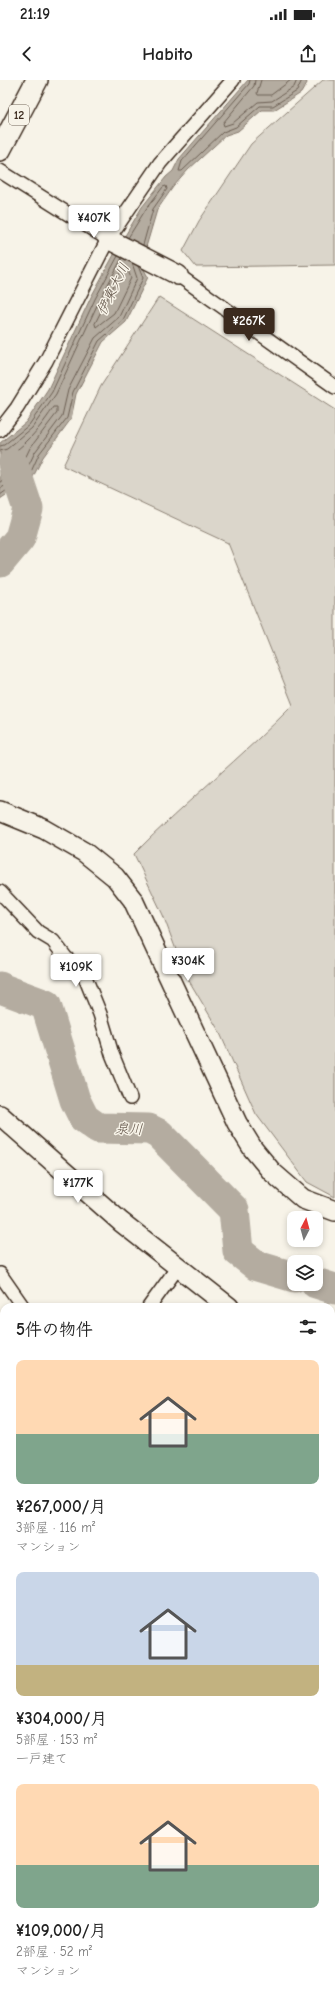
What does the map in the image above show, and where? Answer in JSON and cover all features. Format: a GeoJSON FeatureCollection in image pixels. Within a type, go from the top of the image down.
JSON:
{"type":"FeatureCollection","features":[{"type":"Feature","properties":{"kind":"main road","name":"12"},"geometry":{"type":"LineString","coordinates":[[0,150],[37,80]]}},
{"type":"Feature","properties":{"kind":"street"},"geometry":{"type":"LineString","coordinates":[[0,430],[46,361],[108,239],[160,163],[233,80]]}},
{"type":"Feature","properties":{"kind":"street"},"geometry":{"type":"LineString","coordinates":[[0,171],[108,239],[178,275],[335,387]]}},
{"type":"Feature","properties":{"kind":"street"},"geometry":{"type":"LineString","coordinates":[[0,811],[44,829],[84,852],[116,877],[132,900],[237,1123],[253,1149],[272,1172],[302,1198],[335,1211]]}},
{"type":"Feature","properties":{"kind":"street"},"geometry":{"type":"LineString","coordinates":[[0,892],[38,932],[53,941],[66,958],[82,972],[100,1014],[112,1054],[130,1098]]}},
{"type":"Feature","properties":{"kind":"street"},"geometry":{"type":"LineString","coordinates":[[0,1115],[121,1222],[224,1303]]}},
{"type":"Feature","properties":{"kind":"street"},"geometry":{"type":"LineString","coordinates":[[152,1303],[178,1267]]}},
{"type":"Feature","properties":{"kind":"street"},"geometry":{"type":"LineString","coordinates":[[0,1274],[20,1303]]}},
{"type":"Feature","properties":{"kind":"shaded area"},"geometry":{"type":"Polygon","coordinates":[[[323,80],[335,80],[335,265],[196,267],[183,251],[199,221],[251,144],[323,80]]]}},
{"type":"Feature","properties":{"kind":"shaded area"},"geometry":{"type":"Polygon","coordinates":[[[159,297],[335,410],[335,1197],[307,1182],[256,1114],[219,1031],[185,974],[163,915],[134,854],[293,705],[228,543],[63,466],[101,386],[159,297]]]}},
{"type":"Feature","properties":{"kind":"water","name":"伊東大川"},"geometry":{"type":"Polygon","coordinates":[[[248,80],[306,80],[307,83],[301,93],[274,110],[262,110],[238,131],[226,135],[188,170],[173,187],[157,210],[141,264],[148,277],[126,322],[103,342],[76,394],[71,419],[43,457],[33,477],[0,499],[0,443],[26,422],[48,389],[91,297],[142,207],[166,177],[173,171],[179,159],[248,80]]]}},
{"type":"Feature","properties":{"kind":"waterway","name":"泉川"},"geometry":{"type":"LineString","coordinates":[[0,562],[20,538],[28,509],[13,464]]}},
{"type":"Feature","properties":{"kind":"waterway","name":"泉川"},"geometry":{"type":"LineString","coordinates":[[0,987],[46,1005],[75,1100],[84,1118],[98,1128],[149,1129],[159,1134],[234,1210],[238,1251],[257,1266],[287,1275]]}},
{"type":"Feature","properties":{"kind":"waterway","name":"泉川"},"geometry":{"type":"LineString","coordinates":[[323,1285],[335,1289]]}}]}
